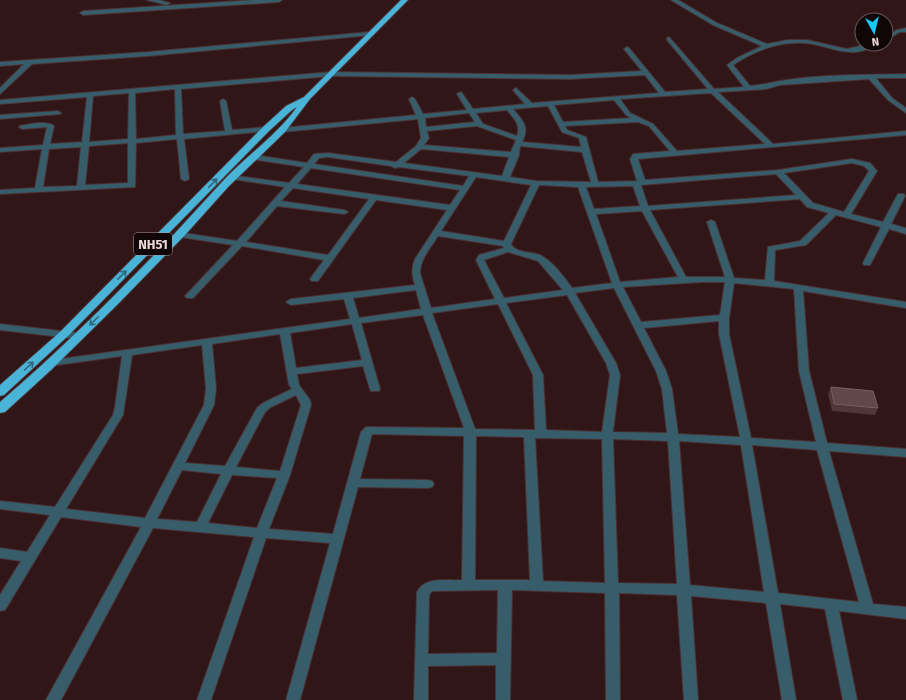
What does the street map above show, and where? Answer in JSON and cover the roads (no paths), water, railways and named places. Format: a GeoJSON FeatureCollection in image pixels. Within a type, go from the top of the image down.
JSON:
{"type":"FeatureCollection","features":[{"type":"Feature","properties":{"kind":"highway","name":"NH51"},"geometry":{"type":"LineString","coordinates":[[0,409],[79,336],[180,234],[232,177],[282,130],[299,111],[307,98],[405,0]]}},
{"type":"Feature","properties":{"kind":"highway","name":"NH51"},"geometry":{"type":"LineString","coordinates":[[0,392],[64,334],[266,129],[289,108],[307,98]]}},
{"type":"Feature","properties":{"kind":"street"},"geometry":{"type":"LineString","coordinates":[[150,0],[189,6]]}},
{"type":"Feature","properties":{"kind":"street"},"geometry":{"type":"LineString","coordinates":[[83,13],[279,0]]}},
{"type":"Feature","properties":{"kind":"street"},"geometry":{"type":"LineString","coordinates":[[674,0],[715,24],[767,46]]}},
{"type":"Feature","properties":{"kind":"street"},"geometry":{"type":"LineString","coordinates":[[894,34],[906,30]]}},
{"type":"Feature","properties":{"kind":"street"},"geometry":{"type":"LineString","coordinates":[[0,64],[155,53],[370,34]]}},
{"type":"Feature","properties":{"kind":"street"},"geometry":{"type":"LineString","coordinates":[[669,39],[713,91],[771,146]]}},
{"type":"Feature","properties":{"kind":"street"},"geometry":{"type":"LineString","coordinates":[[748,89],[730,65],[767,46],[774,44],[810,42],[837,50],[854,51]]}},
{"type":"Feature","properties":{"kind":"street"},"geometry":{"type":"LineString","coordinates":[[627,49],[664,94]]}},
{"type":"Feature","properties":{"kind":"street"},"geometry":{"type":"LineString","coordinates":[[0,92],[30,62]]}},
{"type":"Feature","properties":{"kind":"street"},"geometry":{"type":"LineString","coordinates":[[0,102],[331,74],[570,77],[646,73]]}},
{"type":"Feature","properties":{"kind":"street"},"geometry":{"type":"LineString","coordinates":[[870,76],[890,99],[906,110]]}},
{"type":"Feature","properties":{"kind":"street"},"geometry":{"type":"LineString","coordinates":[[282,130],[616,98],[748,89],[768,87],[780,83],[870,76],[906,76]]}},
{"type":"Feature","properties":{"kind":"street"},"geometry":{"type":"LineString","coordinates":[[178,87],[180,136],[185,179]]}},
{"type":"Feature","properties":{"kind":"street"},"geometry":{"type":"LineString","coordinates":[[516,90],[530,106]]}},
{"type":"Feature","properties":{"kind":"street"},"geometry":{"type":"LineString","coordinates":[[0,192],[132,186],[132,91]]}},
{"type":"Feature","properties":{"kind":"street"},"geometry":{"type":"LineString","coordinates":[[460,94],[470,112],[478,124],[482,127],[519,142],[586,150]]}},
{"type":"Feature","properties":{"kind":"street"},"geometry":{"type":"LineString","coordinates":[[81,188],[90,95]]}},
{"type":"Feature","properties":{"kind":"street"},"geometry":{"type":"LineString","coordinates":[[616,98],[628,114],[651,125],[676,154]]}},
{"type":"Feature","properties":{"kind":"street"},"geometry":{"type":"LineString","coordinates":[[37,115],[40,99]]}},
{"type":"Feature","properties":{"kind":"street"},"geometry":{"type":"LineString","coordinates":[[385,176],[397,164],[419,147],[425,138],[421,117],[412,99]]}},
{"type":"Feature","properties":{"kind":"street"},"geometry":{"type":"LineString","coordinates":[[223,101],[229,132]]}},
{"type":"Feature","properties":{"kind":"street"},"geometry":{"type":"LineString","coordinates":[[550,104],[565,132],[582,137],[595,184]]}},
{"type":"Feature","properties":{"kind":"street"},"geometry":{"type":"LineString","coordinates":[[505,179],[515,155],[523,126],[509,108]]}},
{"type":"Feature","properties":{"kind":"street"},"geometry":{"type":"LineString","coordinates":[[0,117],[58,113]]}},
{"type":"Feature","properties":{"kind":"street"},"geometry":{"type":"LineString","coordinates":[[560,124],[638,119]]}},
{"type":"Feature","properties":{"kind":"street"},"geometry":{"type":"LineString","coordinates":[[424,128],[478,124]]}},
{"type":"Feature","properties":{"kind":"street"},"geometry":{"type":"LineString","coordinates":[[22,127],[51,126],[39,190]]}},
{"type":"Feature","properties":{"kind":"street"},"geometry":{"type":"LineString","coordinates":[[0,150],[85,145],[266,129]]}},
{"type":"Feature","properties":{"kind":"street"},"geometry":{"type":"LineString","coordinates":[[683,279],[644,209],[634,157],[906,133]]}},
{"type":"Feature","properties":{"kind":"street"},"geometry":{"type":"LineString","coordinates":[[419,147],[515,155]]}},
{"type":"Feature","properties":{"kind":"street"},"geometry":{"type":"LineString","coordinates":[[190,296],[317,156],[324,154],[536,183],[581,185],[639,183],[778,172],[852,161],[867,164],[873,168],[873,171],[846,215]]}},
{"type":"Feature","properties":{"kind":"street"},"geometry":{"type":"LineString","coordinates":[[254,157],[464,188]]}},
{"type":"Feature","properties":{"kind":"street"},"geometry":{"type":"LineString","coordinates":[[778,172],[810,205],[906,231]]}},
{"type":"Feature","properties":{"kind":"street"},"geometry":{"type":"LineString","coordinates":[[468,584],[470,432],[427,312],[416,272],[416,266],[451,208],[474,175]]}},
{"type":"Feature","properties":{"kind":"street"},"geometry":{"type":"LineString","coordinates":[[232,177],[451,208]]}},
{"type":"Feature","properties":{"kind":"street"},"geometry":{"type":"LineString","coordinates":[[536,183],[508,246],[482,257],[480,260],[538,375],[535,434],[537,586]]}},
{"type":"Feature","properties":{"kind":"street"},"geometry":{"type":"LineString","coordinates":[[581,185],[617,285],[639,325],[665,381],[673,437],[692,700]]}},
{"type":"Feature","properties":{"kind":"street"},"geometry":{"type":"LineString","coordinates":[[867,263],[902,196]]}},
{"type":"Feature","properties":{"kind":"street"},"geometry":{"type":"LineString","coordinates":[[315,279],[374,197]]}},
{"type":"Feature","properties":{"kind":"street"},"geometry":{"type":"LineString","coordinates":[[591,212],[801,197]]}},
{"type":"Feature","properties":{"kind":"street"},"geometry":{"type":"LineString","coordinates":[[275,203],[344,212]]}},
{"type":"Feature","properties":{"kind":"street"},"geometry":{"type":"LineString","coordinates":[[769,284],[771,249],[803,243],[834,212]]}},
{"type":"Feature","properties":{"kind":"street"},"geometry":{"type":"LineString","coordinates":[[711,222],[730,280],[724,318],[725,342],[746,440],[789,700]]}},
{"type":"Feature","properties":{"kind":"street"},"geometry":{"type":"LineString","coordinates":[[436,233],[508,246],[539,258],[570,292],[614,369],[615,375],[607,435],[612,588],[613,700]]}},
{"type":"Feature","properties":{"kind":"street"},"geometry":{"type":"LineString","coordinates":[[180,234],[240,242],[330,258]]}},
{"type":"Feature","properties":{"kind":"street"},"geometry":{"type":"LineString","coordinates":[[50,363],[285,332],[617,285],[683,279],[730,280],[769,284],[906,305]]}},
{"type":"Feature","properties":{"kind":"street"},"geometry":{"type":"LineString","coordinates":[[291,302],[420,287]]}},
{"type":"Feature","properties":{"kind":"street"},"geometry":{"type":"LineString","coordinates":[[798,288],[804,371],[822,446],[867,608]]}},
{"type":"Feature","properties":{"kind":"street"},"geometry":{"type":"LineString","coordinates":[[348,295],[375,389]]}},
{"type":"Feature","properties":{"kind":"street"},"geometry":{"type":"LineString","coordinates":[[639,325],[724,318]]}},
{"type":"Feature","properties":{"kind":"street"},"geometry":{"type":"LineString","coordinates":[[0,327],[79,336]]}},
{"type":"Feature","properties":{"kind":"street"},"geometry":{"type":"LineString","coordinates":[[204,700],[261,533],[284,475],[306,405],[305,400],[294,385],[285,332]]}},
{"type":"Feature","properties":{"kind":"street"},"geometry":{"type":"LineString","coordinates":[[53,700],[148,524],[208,405],[212,388],[207,342]]}},
{"type":"Feature","properties":{"kind":"street"},"geometry":{"type":"LineString","coordinates":[[0,606],[118,415],[127,353]]}},
{"type":"Feature","properties":{"kind":"street"},"geometry":{"type":"LineString","coordinates":[[292,372],[368,362]]}},
{"type":"Feature","properties":{"kind":"street"},"geometry":{"type":"LineString","coordinates":[[200,528],[261,410],[267,404],[297,390]]}},
{"type":"Feature","properties":{"kind":"street"},"geometry":{"type":"LineString","coordinates":[[293,700],[352,483],[367,432],[370,430],[607,435],[746,440],[906,453]]}},
{"type":"Feature","properties":{"kind":"street"},"geometry":{"type":"LineString","coordinates":[[177,466],[228,472],[284,475]]}},
{"type":"Feature","properties":{"kind":"street"},"geometry":{"type":"LineString","coordinates":[[352,483],[428,484]]}},
{"type":"Feature","properties":{"kind":"street"},"geometry":{"type":"LineString","coordinates":[[0,504],[148,524],[337,538]]}},
{"type":"Feature","properties":{"kind":"street"},"geometry":{"type":"LineString","coordinates":[[0,553],[31,557]]}},
{"type":"Feature","properties":{"kind":"street"},"geometry":{"type":"LineString","coordinates":[[421,700],[422,592],[427,587],[468,584],[685,590],[906,613]]}},
{"type":"Feature","properties":{"kind":"street"},"geometry":{"type":"LineString","coordinates":[[502,700],[505,585]]}},
{"type":"Feature","properties":{"kind":"street"},"geometry":{"type":"LineString","coordinates":[[831,604],[850,700]]}},
{"type":"Feature","properties":{"kind":"street"},"geometry":{"type":"LineString","coordinates":[[421,660],[503,659]]}}]}
